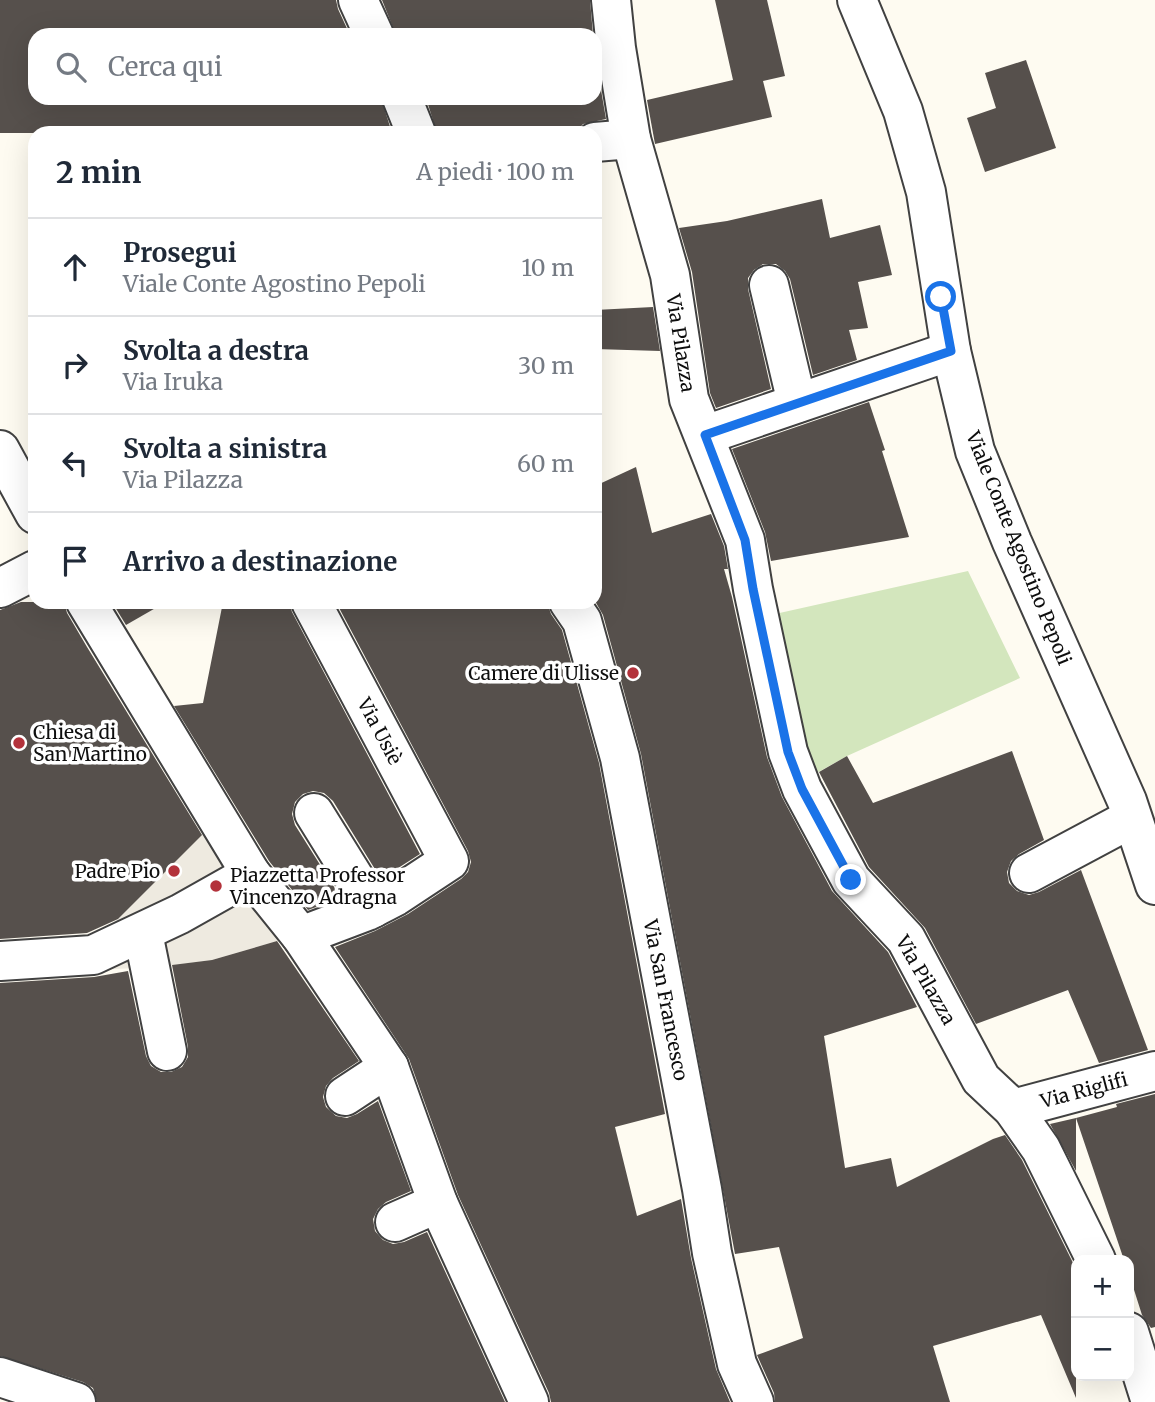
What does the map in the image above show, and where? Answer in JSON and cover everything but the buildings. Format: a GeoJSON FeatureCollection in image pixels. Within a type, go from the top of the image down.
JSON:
{"type":"FeatureCollection","features":[{"type":"Feature","properties":{"kind":"street"},"geometry":{"type":"LineString","coordinates":[[358,0],[371,28]]}},
{"type":"Feature","properties":{"kind":"street","name":"Via Pilazza"},"geometry":{"type":"LineString","coordinates":[[611,0],[616,48],[613,140],[670,275],[690,399],[745,540],[788,752],[802,789],[851,880],[906,939],[981,1079],[1013,1109],[1041,1149],[1094,1255]]}},
{"type":"Feature","properties":{"kind":"street","name":"Viale Conte Agostino Pepoli"},"geometry":{"type":"LineString","coordinates":[[857,0],[903,111],[926,192],[951,351],[975,451],[1132,818],[1155,886]]}},
{"type":"Feature","properties":{"kind":"street"},"geometry":{"type":"LineString","coordinates":[[405,105],[413,126]]}},
{"type":"Feature","properties":{"kind":"street"},"geometry":{"type":"LineString","coordinates":[[769,285],[797,403]]}},
{"type":"Feature","properties":{"kind":"street"},"geometry":{"type":"LineString","coordinates":[[705,435],[951,351]]}},
{"type":"Feature","properties":{"kind":"street"},"geometry":{"type":"LineString","coordinates":[[0,450],[28,501]]}},
{"type":"Feature","properties":{"kind":"street"},"geometry":{"type":"LineString","coordinates":[[0,588],[28,574]]}},
{"type":"Feature","properties":{"kind":"street"},"geometry":{"type":"LineString","coordinates":[[90,609],[251,874],[302,936],[389,1067],[438,1203],[528,1402]]}},
{"type":"Feature","properties":{"kind":"street","name":"Via Usiè"},"geometry":{"type":"LineString","coordinates":[[315,609],[449,861],[373,908]]}},
{"type":"Feature","properties":{"kind":"street","name":"Via San Francesco"},"geometry":{"type":"LineString","coordinates":[[574,609],[582,621],[620,758],[700,1176],[712,1253],[737,1364],[754,1402]]}},
{"type":"Feature","properties":{"kind":"street"},"geometry":{"type":"LineString","coordinates":[[302,936],[373,908],[314,813]]}},
{"type":"Feature","properties":{"kind":"street"},"geometry":{"type":"LineString","coordinates":[[1029,873],[1132,818]]}},
{"type":"Feature","properties":{"kind":"street"},"geometry":{"type":"LineString","coordinates":[[0,961],[146,950],[180,915],[251,874]]}},
{"type":"Feature","properties":{"kind":"street"},"geometry":{"type":"LineString","coordinates":[[146,950],[167,1051]]}},
{"type":"Feature","properties":{"kind":"street"},"geometry":{"type":"LineString","coordinates":[[345,1096],[389,1067]]}},
{"type":"Feature","properties":{"kind":"street","name":"Via Riglifi"},"geometry":{"type":"LineString","coordinates":[[1013,1109],[1155,1072]]}},
{"type":"Feature","properties":{"kind":"street"},"geometry":{"type":"LineString","coordinates":[[395,1222],[438,1203]]}},
{"type":"Feature","properties":{"kind":"street"},"geometry":{"type":"LineString","coordinates":[[1134,1348],[1151,1402]]}},
{"type":"Feature","properties":{"kind":"street"},"geometry":{"type":"LineString","coordinates":[[0,1377],[76,1402]]}},
{"type":"Feature","properties":{"kind":"green space"},"geometry":{"type":"Polygon","coordinates":[[[968,571],[1020,678],[847,756],[813,775],[775,614],[968,571]]]}},
{"type":"Feature","properties":{"kind":"shaded area","name":"Piazzetta Professor Vincenzo Adragna"},"geometry":{"type":"Polygon","coordinates":[[[229,810],[281,940],[212,960],[159,967],[93,970],[112,925],[229,810]]]}},
{"type":"Feature","properties":{"kind":"place","name":"Camere di Ulisse"},"geometry":{"type":"Point","coordinates":[633,673]}},
{"type":"Feature","properties":{"kind":"place","name":"Chiesa di San Martino"},"geometry":{"type":"Point","coordinates":[19,743]}},
{"type":"Feature","properties":{"kind":"place","name":"Padre Pio"},"geometry":{"type":"Point","coordinates":[174,871]}},
{"type":"Feature","properties":{"kind":"place","name":"Piazzetta Professor Vincenzo Adragna"},"geometry":{"type":"Point","coordinates":[216,886]}},
{"type":"Feature","properties":{"kind":"route"},"geometry":{"type":"LineString","coordinates":[[851,880],[802,789],[788,752],[745,540],[705,435],[951,351],[941,297]]}}]}
